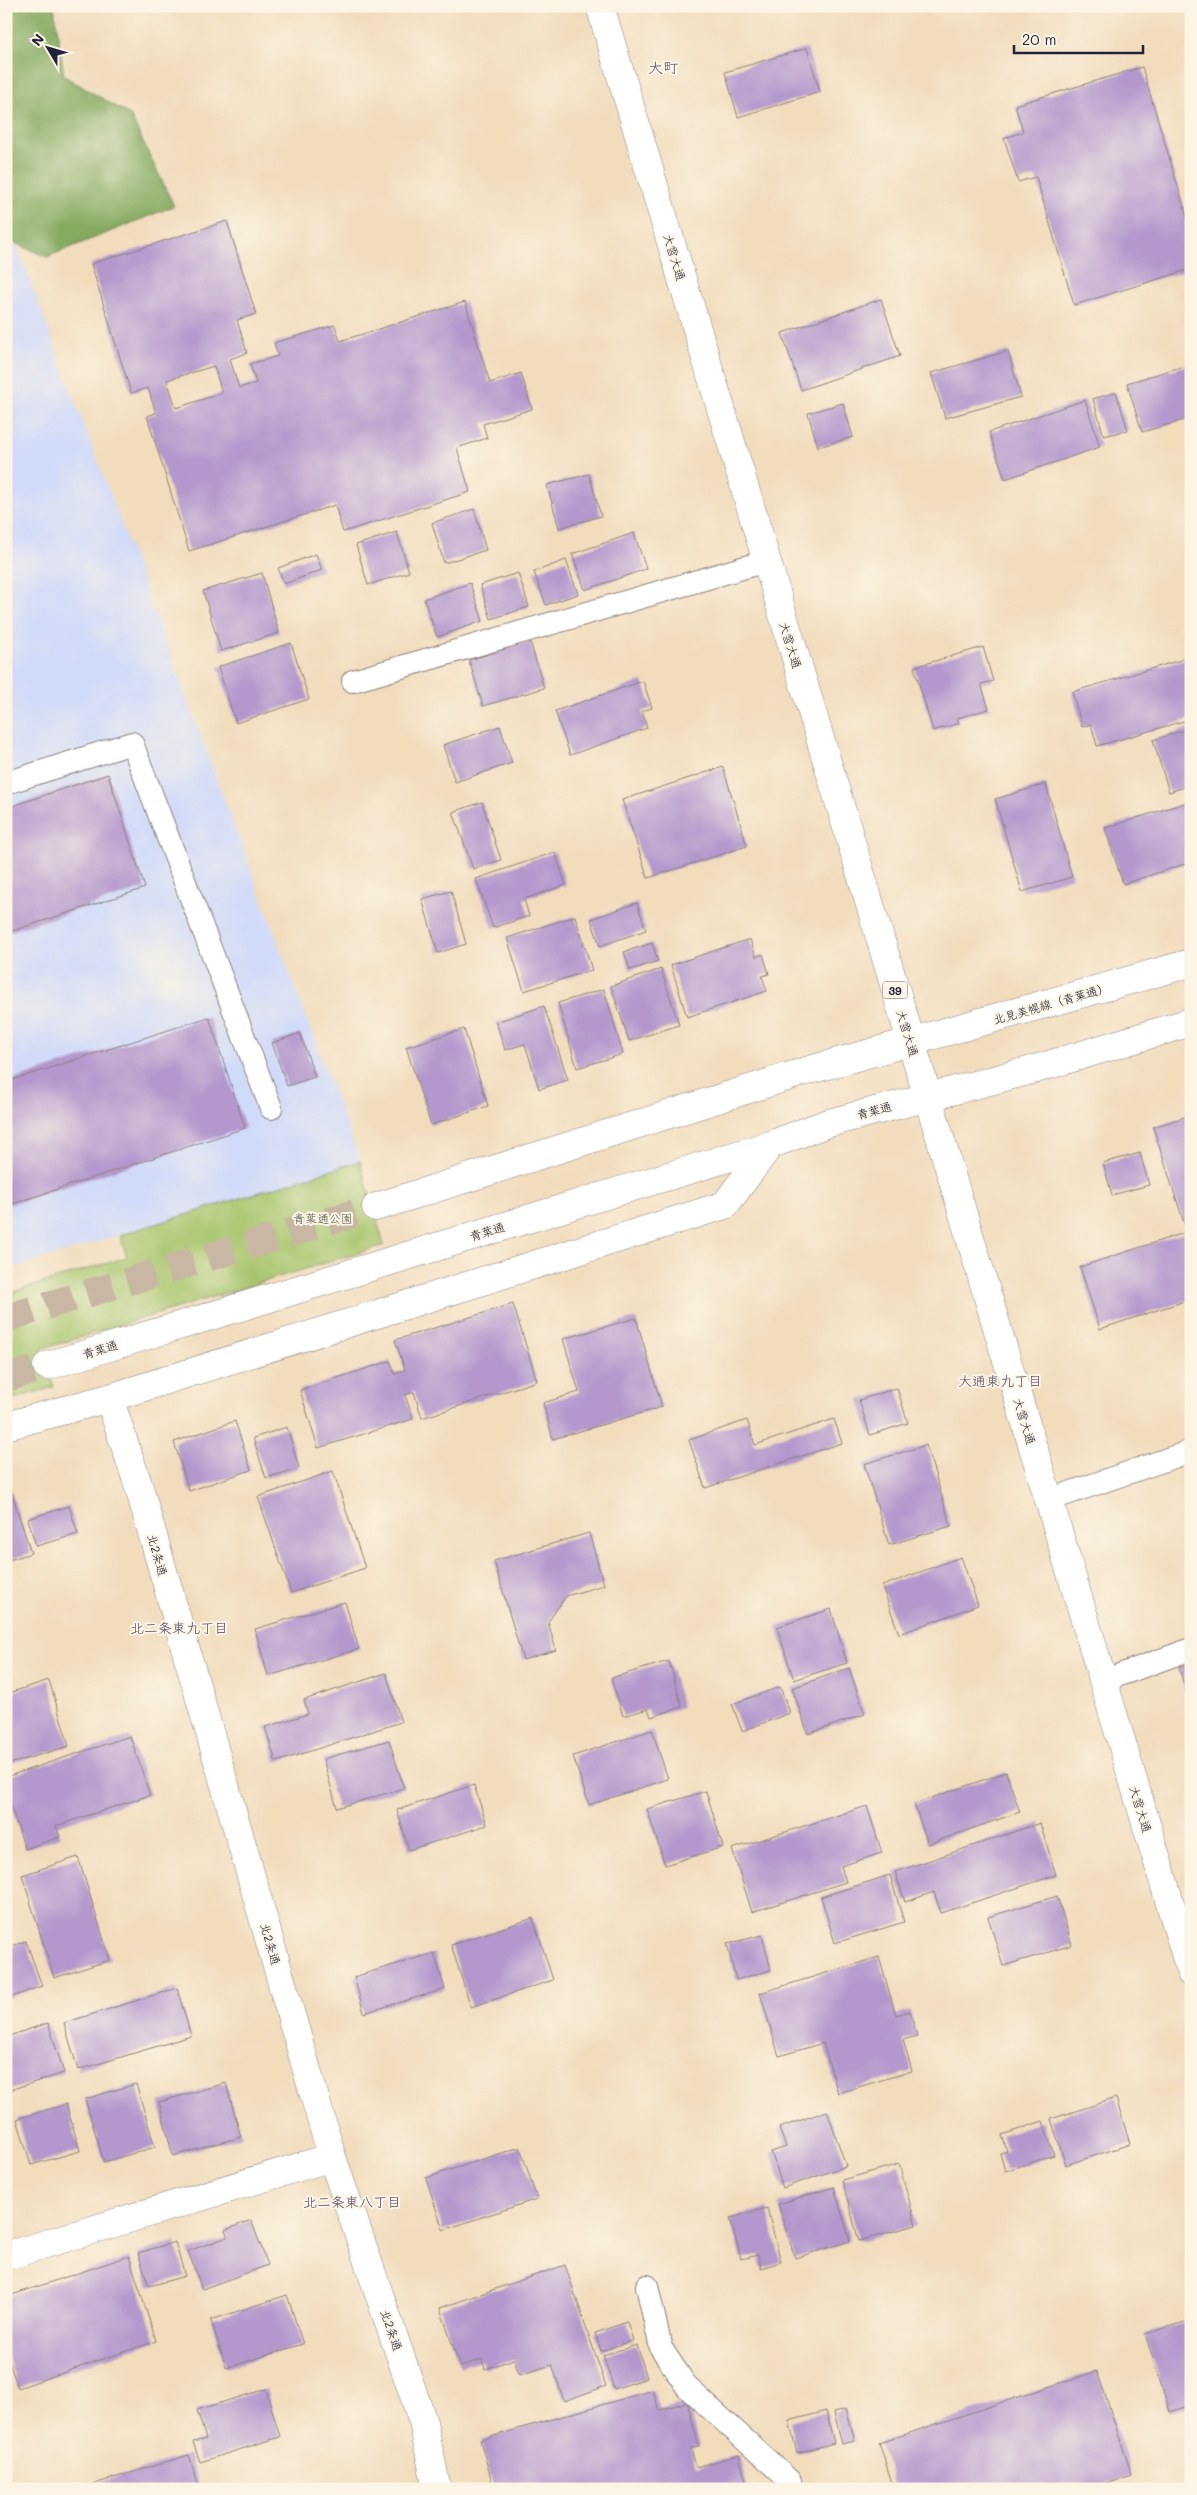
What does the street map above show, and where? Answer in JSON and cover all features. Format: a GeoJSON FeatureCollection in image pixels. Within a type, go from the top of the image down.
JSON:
{"type":"FeatureCollection","features":[{"type":"Feature","properties":{"kind":"main road","name":"大雪大通"},"geometry":{"type":"LineString","coordinates":[[600,6],[1191,1974]]}},
{"type":"Feature","properties":{"kind":"main road","name":"北見美幌線（青葉通）"},"geometry":{"type":"LineString","coordinates":[[910,1041],[1191,963]]}},
{"type":"Feature","properties":{"kind":"main road"},"geometry":{"type":"LineString","coordinates":[[928,1096],[1032,1070],[1191,1022]]}},
{"type":"Feature","properties":{"kind":"main road"},"geometry":{"type":"LineString","coordinates":[[376,1207],[910,1041]]}},
{"type":"Feature","properties":{"kind":"main road","name":"青葉通"},"geometry":{"type":"LineString","coordinates":[[47,1366],[770,1145],[825,1124],[928,1096]]}},
{"type":"Feature","properties":{"kind":"main road"},"geometry":{"type":"LineString","coordinates":[[6,1426],[109,1398],[725,1205],[770,1145]]}},
{"type":"Feature","properties":{"kind":"main road","name":"北2条通"},"geometry":{"type":"LineString","coordinates":[[109,1398],[138,1484],[332,2157],[423,2422],[437,2489]]}},
{"type":"Feature","properties":{"kind":"main road"},"geometry":{"type":"LineString","coordinates":[[6,2256],[332,2157]]}},
{"type":"Feature","properties":{"kind":"lane"},"geometry":{"type":"LineString","coordinates":[[353,681],[766,561]]}},
{"type":"Feature","properties":{"kind":"lane"},"geometry":{"type":"LineString","coordinates":[[6,783],[132,743],[271,1108]]}},
{"type":"Feature","properties":{"kind":"lane"},"geometry":{"type":"LineString","coordinates":[[1049,1500],[1191,1451]]}},
{"type":"Feature","properties":{"kind":"lane"},"geometry":{"type":"LineString","coordinates":[[1103,1681],[1191,1649]]}},
{"type":"Feature","properties":{"kind":"lane"},"geometry":{"type":"LineString","coordinates":[[647,2286],[661,2348],[687,2387],[784,2475],[790,2481],[792,2489]]}},
{"type":"Feature","properties":{"kind":"shaded area"},"geometry":{"type":"Polygon","coordinates":[[[6,217],[360,1161],[6,1270],[6,217]]]}},
{"type":"Feature","properties":{"kind":"green space"},"geometry":{"type":"Polygon","coordinates":[[[6,6],[54,6],[64,76],[130,115],[174,206],[47,257],[6,239],[6,6]]]}},
{"type":"Feature","properties":{"kind":"green space","name":"青葉通公園"},"geometry":{"type":"Polygon","coordinates":[[[360,1161],[384,1245],[42,1349],[54,1387],[6,1401],[6,1294],[127,1257],[120,1235],[360,1161]]]}},
{"type":"Feature","properties":{"kind":"building"},"geometry":{"type":"Polygon","coordinates":[[[807,48],[820,92],[738,117],[725,72],[807,48]]]}},
{"type":"Feature","properties":{"kind":"building"},"geometry":{"type":"Polygon","coordinates":[[[1142,67],[1191,230],[1191,269],[1074,305],[1036,177],[1018,182],[1004,138],[1023,132],[1015,105],[1142,67]]]}},
{"type":"Feature","properties":{"kind":"building"},"geometry":{"type":"Polygon","coordinates":[[[227,221],[256,314],[237,320],[247,353],[230,359],[239,388],[256,383],[250,364],[278,356],[274,343],[335,325],[340,341],[465,302],[490,383],[521,373],[532,409],[483,424],[487,438],[457,448],[470,492],[343,532],[335,505],[189,551],[147,416],[156,413],[148,388],[131,393],[91,264],[227,221]],[[214,366],[167,380],[176,408],[222,393],[214,366]]]}},
{"type":"Feature","properties":{"kind":"building"},"geometry":{"type":"Polygon","coordinates":[[[881,299],[900,356],[801,390],[782,333],[881,299]]]}},
{"type":"Feature","properties":{"kind":"building"},"geometry":{"type":"Polygon","coordinates":[[[1008,351],[1021,397],[945,418],[931,373],[1008,351]]]}},
{"type":"Feature","properties":{"kind":"building"},"geometry":{"type":"Polygon","coordinates":[[[1191,364],[1191,418],[1142,432],[1127,383],[1191,364]]]}},
{"type":"Feature","properties":{"kind":"building"},"geometry":{"type":"Polygon","coordinates":[[[1116,392],[1128,430],[1104,436],[1093,399],[1116,392]]]}},
{"type":"Feature","properties":{"kind":"building"},"geometry":{"type":"Polygon","coordinates":[[[1085,400],[1100,447],[1005,479],[989,432],[1085,400]]]}},
{"type":"Feature","properties":{"kind":"building"},"geometry":{"type":"Polygon","coordinates":[[[843,403],[853,437],[818,447],[808,413],[843,403]]]}},
{"type":"Feature","properties":{"kind":"building"},"geometry":{"type":"Polygon","coordinates":[[[589,474],[601,516],[559,528],[547,485],[589,474]]]}},
{"type":"Feature","properties":{"kind":"building"},"geometry":{"type":"Polygon","coordinates":[[[474,509],[486,550],[444,563],[432,523],[474,509]]]}},
{"type":"Feature","properties":{"kind":"building"},"geometry":{"type":"Polygon","coordinates":[[[397,532],[409,572],[368,585],[356,545],[397,532]]]}},
{"type":"Feature","properties":{"kind":"building"},"geometry":{"type":"Polygon","coordinates":[[[634,533],[646,569],[585,590],[572,554],[634,533]]]}},
{"type":"Feature","properties":{"kind":"building"},"geometry":{"type":"Polygon","coordinates":[[[316,554],[322,570],[284,584],[278,568],[316,554]]]}},
{"type":"Feature","properties":{"kind":"building"},"geometry":{"type":"Polygon","coordinates":[[[566,560],[578,594],[546,605],[534,572],[566,560]]]}},
{"type":"Feature","properties":{"kind":"building"},"geometry":{"type":"Polygon","coordinates":[[[262,573],[279,633],[221,651],[203,591],[262,573]]]}},
{"type":"Feature","properties":{"kind":"building"},"geometry":{"type":"Polygon","coordinates":[[[518,573],[529,607],[491,619],[480,585],[518,573]]]}},
{"type":"Feature","properties":{"kind":"building"},"geometry":{"type":"Polygon","coordinates":[[[470,583],[483,621],[437,637],[424,599],[470,583]]]}},
{"type":"Feature","properties":{"kind":"building"},"geometry":{"type":"Polygon","coordinates":[[[530,641],[544,688],[483,706],[469,660],[530,641]]]}},
{"type":"Feature","properties":{"kind":"building"},"geometry":{"type":"Polygon","coordinates":[[[291,643],[309,699],[236,723],[218,667],[291,643]]]}},
{"type":"Feature","properties":{"kind":"building"},"geometry":{"type":"Polygon","coordinates":[[[983,647],[993,681],[981,684],[989,709],[957,718],[959,723],[933,731],[914,667],[983,647]]]}},
{"type":"Feature","properties":{"kind":"building"},"geometry":{"type":"Polygon","coordinates":[[[1191,657],[1191,719],[1097,746],[1091,724],[1082,727],[1072,692],[1191,657]]]}},
{"type":"Feature","properties":{"kind":"building"},"geometry":{"type":"Polygon","coordinates":[[[643,681],[652,708],[642,711],[647,728],[570,755],[555,711],[643,681]]]}},
{"type":"Feature","properties":{"kind":"building"},"geometry":{"type":"Polygon","coordinates":[[[500,726],[512,763],[455,782],[443,745],[500,726]]]}},
{"type":"Feature","properties":{"kind":"building"},"geometry":{"type":"Polygon","coordinates":[[[1191,728],[1191,785],[1169,792],[1153,740],[1191,728]]]}},
{"type":"Feature","properties":{"kind":"building"},"geometry":{"type":"Polygon","coordinates":[[[723,767],[747,846],[648,878],[622,800],[723,767]]]}},
{"type":"Feature","properties":{"kind":"building"},"geometry":{"type":"Polygon","coordinates":[[[108,774],[145,888],[6,933],[6,808],[108,774]]]}},
{"type":"Feature","properties":{"kind":"building"},"geometry":{"type":"Polygon","coordinates":[[[1046,784],[1072,877],[1022,892],[995,799],[1046,784]]]}},
{"type":"Feature","properties":{"kind":"building"},"geometry":{"type":"Polygon","coordinates":[[[1191,801],[1191,862],[1123,884],[1105,828],[1191,801]]]}},
{"type":"Feature","properties":{"kind":"building"},"geometry":{"type":"Polygon","coordinates":[[[482,802],[501,860],[473,869],[453,812],[482,802]]]}},
{"type":"Feature","properties":{"kind":"building"},"geometry":{"type":"Polygon","coordinates":[[[555,852],[566,885],[524,899],[529,916],[493,928],[476,879],[555,852]]]}},
{"type":"Feature","properties":{"kind":"building"},"geometry":{"type":"Polygon","coordinates":[[[451,891],[466,944],[438,953],[422,899],[451,891]]]}},
{"type":"Feature","properties":{"kind":"building"},"geometry":{"type":"Polygon","coordinates":[[[637,903],[646,930],[600,946],[591,919],[637,903]]]}},
{"type":"Feature","properties":{"kind":"building"},"geometry":{"type":"Polygon","coordinates":[[[575,916],[592,970],[524,991],[507,938],[575,916]]]}},
{"type":"Feature","properties":{"kind":"building"},"geometry":{"type":"Polygon","coordinates":[[[750,939],[756,957],[763,954],[769,974],[762,976],[767,991],[687,1017],[671,965],[750,939]]]}},
{"type":"Feature","properties":{"kind":"building"},"geometry":{"type":"Polygon","coordinates":[[[652,943],[658,961],[630,970],[624,952],[652,943]]]}},
{"type":"Feature","properties":{"kind":"building"},"geometry":{"type":"Polygon","coordinates":[[[661,969],[679,1025],[629,1041],[611,986],[661,969]]]}},
{"type":"Feature","properties":{"kind":"building"},"geometry":{"type":"Polygon","coordinates":[[[604,989],[623,1054],[577,1068],[558,1003],[604,989]]]}},
{"type":"Feature","properties":{"kind":"building"},"geometry":{"type":"Polygon","coordinates":[[[544,1006],[568,1080],[539,1089],[525,1044],[505,1050],[496,1022],[544,1006]]]}},
{"type":"Feature","properties":{"kind":"building"},"geometry":{"type":"Polygon","coordinates":[[[209,1017],[245,1128],[6,1206],[6,1082],[209,1017]]]}},
{"type":"Feature","properties":{"kind":"building"},"geometry":{"type":"Polygon","coordinates":[[[464,1029],[488,1106],[431,1125],[406,1047],[464,1029]]]}},
{"type":"Feature","properties":{"kind":"building"},"geometry":{"type":"Polygon","coordinates":[[[300,1033],[315,1077],[287,1086],[272,1043],[300,1033]]]}},
{"type":"Feature","properties":{"kind":"building"},"geometry":{"type":"Polygon","coordinates":[[[1191,1115],[1191,1299],[1100,1329],[1080,1267],[1187,1232],[1153,1127],[1191,1115]]]}},
{"type":"Feature","properties":{"kind":"building"},"geometry":{"type":"Polygon","coordinates":[[[1140,1153],[1149,1185],[1112,1195],[1103,1163],[1140,1153]]]}},
{"type":"Feature","properties":{"kind":"building"},"geometry":{"type":"Polygon","coordinates":[[[513,1304],[537,1381],[422,1418],[414,1392],[405,1395],[413,1419],[318,1448],[300,1390],[390,1361],[395,1374],[405,1370],[395,1340],[513,1304]]]}},
{"type":"Feature","properties":{"kind":"building"},"geometry":{"type":"Polygon","coordinates":[[[636,1318],[662,1407],[553,1439],[543,1403],[579,1392],[563,1339],[636,1318]]]}},
{"type":"Feature","properties":{"kind":"building"},"geometry":{"type":"Polygon","coordinates":[[[897,1388],[908,1423],[870,1435],[859,1400],[897,1388]]]}},
{"type":"Feature","properties":{"kind":"building"},"geometry":{"type":"Polygon","coordinates":[[[834,1419],[842,1443],[705,1488],[689,1440],[747,1420],[755,1445],[834,1419]]]}},
{"type":"Feature","properties":{"kind":"building"},"geometry":{"type":"Polygon","coordinates":[[[235,1421],[251,1470],[189,1491],[174,1442],[235,1421]]]}},
{"type":"Feature","properties":{"kind":"building"},"geometry":{"type":"Polygon","coordinates":[[[287,1427],[299,1468],[266,1478],[253,1438],[287,1427]]]}},
{"type":"Feature","properties":{"kind":"building"},"geometry":{"type":"Polygon","coordinates":[[[926,1445],[951,1526],[889,1545],[864,1464],[926,1445]]]}},
{"type":"Feature","properties":{"kind":"building"},"geometry":{"type":"Polygon","coordinates":[[[333,1471],[365,1568],[291,1593],[258,1497],[333,1471]]]}},
{"type":"Feature","properties":{"kind":"building"},"geometry":{"type":"Polygon","coordinates":[[[6,1475],[31,1553],[6,1561],[6,1475]]]}},
{"type":"Feature","properties":{"kind":"building"},"geometry":{"type":"Polygon","coordinates":[[[69,1506],[78,1534],[36,1546],[28,1519],[69,1506]]]}},
{"type":"Feature","properties":{"kind":"building"},"geometry":{"type":"Polygon","coordinates":[[[589,1533],[604,1585],[566,1596],[548,1622],[556,1650],[523,1660],[494,1561],[589,1533]]]}},
{"type":"Feature","properties":{"kind":"building"},"geometry":{"type":"Polygon","coordinates":[[[961,1557],[978,1605],[899,1634],[882,1586],[961,1557]]]}},
{"type":"Feature","properties":{"kind":"building"},"geometry":{"type":"Polygon","coordinates":[[[345,1602],[359,1649],[268,1676],[255,1629],[345,1602]]]}},
{"type":"Feature","properties":{"kind":"building"},"geometry":{"type":"Polygon","coordinates":[[[831,1609],[847,1663],[794,1680],[777,1627],[831,1609]]]}},
{"type":"Feature","properties":{"kind":"building"},"geometry":{"type":"Polygon","coordinates":[[[669,1661],[682,1707],[651,1717],[648,1709],[623,1716],[611,1678],[669,1661]]]}},
{"type":"Feature","properties":{"kind":"building"},"geometry":{"type":"Polygon","coordinates":[[[1191,1664],[1191,1706],[1190,1706],[1179,1668],[1191,1664]]]}},
{"type":"Feature","properties":{"kind":"building"},"geometry":{"type":"Polygon","coordinates":[[[849,1668],[865,1714],[808,1734],[792,1688],[849,1668]]]}},
{"type":"Feature","properties":{"kind":"building"},"geometry":{"type":"Polygon","coordinates":[[[386,1673],[401,1722],[276,1762],[265,1727],[308,1714],[304,1700],[386,1673]]]}},
{"type":"Feature","properties":{"kind":"building"},"geometry":{"type":"Polygon","coordinates":[[[49,1680],[69,1746],[6,1765],[6,1694],[49,1680]]]}},
{"type":"Feature","properties":{"kind":"building"},"geometry":{"type":"Polygon","coordinates":[[[780,1687],[790,1713],[742,1731],[732,1704],[780,1687]]]}},
{"type":"Feature","properties":{"kind":"building"},"geometry":{"type":"Polygon","coordinates":[[[652,1730],[668,1779],[589,1805],[573,1756],[652,1730]]]}},
{"type":"Feature","properties":{"kind":"building"},"geometry":{"type":"Polygon","coordinates":[[[130,1736],[150,1795],[56,1826],[60,1837],[25,1849],[6,1791],[6,1777],[130,1736]]]}},
{"type":"Feature","properties":{"kind":"building"},"geometry":{"type":"Polygon","coordinates":[[[389,1740],[404,1788],[337,1808],[323,1759],[389,1740]]]}},
{"type":"Feature","properties":{"kind":"building"},"geometry":{"type":"Polygon","coordinates":[[[1006,1772],[1020,1812],[928,1844],[914,1804],[1006,1772]]]}},
{"type":"Feature","properties":{"kind":"building"},"geometry":{"type":"Polygon","coordinates":[[[474,1785],[487,1825],[409,1850],[397,1810],[474,1785]]]}},
{"type":"Feature","properties":{"kind":"building"},"geometry":{"type":"Polygon","coordinates":[[[706,1791],[723,1847],[665,1865],[647,1809],[706,1791]]]}},
{"type":"Feature","properties":{"kind":"building"},"geometry":{"type":"Polygon","coordinates":[[[867,1806],[882,1853],[841,1866],[846,1882],[752,1912],[732,1849],[867,1806]]]}},
{"type":"Feature","properties":{"kind":"building"},"geometry":{"type":"Polygon","coordinates":[[[1040,1823],[1056,1875],[941,1913],[934,1892],[905,1902],[895,1872],[1040,1823]]]}},
{"type":"Feature","properties":{"kind":"building"},"geometry":{"type":"Polygon","coordinates":[[[78,1857],[110,1960],[54,1978],[22,1875],[78,1857]]]}},
{"type":"Feature","properties":{"kind":"building"},"geometry":{"type":"Polygon","coordinates":[[[890,1875],[904,1922],[835,1943],[821,1897],[890,1875]]]}},
{"type":"Feature","properties":{"kind":"building"},"geometry":{"type":"Polygon","coordinates":[[[1057,1896],[1072,1945],[1003,1966],[988,1917],[1057,1896]]]}},
{"type":"Feature","properties":{"kind":"building"},"geometry":{"type":"Polygon","coordinates":[[[533,1918],[553,1980],[471,2007],[451,1945],[533,1918]]]}},
{"type":"Feature","properties":{"kind":"building"},"geometry":{"type":"Polygon","coordinates":[[[762,1935],[771,1970],[736,1980],[727,1944],[762,1935]]]}},
{"type":"Feature","properties":{"kind":"building"},"geometry":{"type":"Polygon","coordinates":[[[26,1941],[42,1986],[6,1999],[6,1948],[26,1941]]]}},
{"type":"Feature","properties":{"kind":"building"},"geometry":{"type":"Polygon","coordinates":[[[434,1953],[445,1989],[364,2013],[354,1977],[434,1953]]]}},
{"type":"Feature","properties":{"kind":"building"},"geometry":{"type":"Polygon","coordinates":[[[879,1957],[896,2015],[910,2011],[917,2036],[903,2040],[912,2071],[838,2093],[823,2043],[779,2056],[760,1993],[879,1957]]]}},
{"type":"Feature","properties":{"kind":"building"},"geometry":{"type":"Polygon","coordinates":[[[177,1988],[191,2036],[78,2070],[64,2023],[177,1988]]]}},
{"type":"Feature","properties":{"kind":"building"},"geometry":{"type":"Polygon","coordinates":[[[48,2023],[64,2073],[6,2091],[6,2037],[48,2023]]]}},
{"type":"Feature","properties":{"kind":"building"},"geometry":{"type":"Polygon","coordinates":[[[226,2083],[241,2137],[173,2156],[159,2102],[226,2083]]]}},
{"type":"Feature","properties":{"kind":"building"},"geometry":{"type":"Polygon","coordinates":[[[136,2084],[155,2147],[104,2162],[85,2099],[136,2084]]]}},
{"type":"Feature","properties":{"kind":"building"},"geometry":{"type":"Polygon","coordinates":[[[1116,2098],[1130,2144],[1066,2165],[1051,2119],[1116,2098]]]}},
{"type":"Feature","properties":{"kind":"building"},"geometry":{"type":"Polygon","coordinates":[[[66,2104],[80,2151],[31,2165],[17,2119],[66,2104]]]}},
{"type":"Feature","properties":{"kind":"building"},"geometry":{"type":"Polygon","coordinates":[[[827,2111],[846,2166],[783,2188],[771,2152],[786,2147],[779,2128],[827,2111]]]}},
{"type":"Feature","properties":{"kind":"building"},"geometry":{"type":"Polygon","coordinates":[[[1043,2121],[1054,2155],[1005,2171],[1000,2153],[1007,2151],[1002,2135],[1043,2121]]]}},
{"type":"Feature","properties":{"kind":"building"},"geometry":{"type":"Polygon","coordinates":[[[520,2147],[537,2199],[443,2230],[426,2178],[520,2147]]]}},
{"type":"Feature","properties":{"kind":"building"},"geometry":{"type":"Polygon","coordinates":[[[899,2164],[916,2225],[859,2241],[842,2180],[899,2164]]]}},
{"type":"Feature","properties":{"kind":"building"},"geometry":{"type":"Polygon","coordinates":[[[834,2187],[850,2241],[795,2258],[778,2204],[834,2187]]]}},
{"type":"Feature","properties":{"kind":"building"},"geometry":{"type":"Polygon","coordinates":[[[767,2208],[781,2262],[761,2268],[758,2255],[741,2259],[730,2218],[767,2208]]]}},
{"type":"Feature","properties":{"kind":"building"},"geometry":{"type":"Polygon","coordinates":[[[251,2220],[268,2265],[202,2289],[188,2251],[228,2237],[225,2230],[251,2220]]]}},
{"type":"Feature","properties":{"kind":"building"},"geometry":{"type":"Polygon","coordinates":[[[175,2242],[185,2276],[149,2286],[138,2253],[175,2242]]]}},
{"type":"Feature","properties":{"kind":"building"},"geometry":{"type":"Polygon","coordinates":[[[129,2256],[156,2341],[18,2388],[6,2353],[6,2297],[129,2256]]]}},
{"type":"Feature","properties":{"kind":"building"},"geometry":{"type":"Polygon","coordinates":[[[565,2265],[606,2386],[564,2401],[552,2365],[519,2375],[514,2359],[485,2369],[482,2359],[460,2367],[440,2308],[565,2265]]]}},
{"type":"Feature","properties":{"kind":"building"},"geometry":{"type":"Polygon","coordinates":[[[287,2295],[303,2344],[226,2368],[211,2320],[287,2295]]]}},
{"type":"Feature","properties":{"kind":"building"},"geometry":{"type":"Polygon","coordinates":[[[1191,2320],[1191,2405],[1170,2412],[1145,2334],[1191,2320]]]}},
{"type":"Feature","properties":{"kind":"building"},"geometry":{"type":"Polygon","coordinates":[[[627,2322],[633,2340],[601,2351],[595,2333],[627,2322]]]}},
{"type":"Feature","properties":{"kind":"building"},"geometry":{"type":"Polygon","coordinates":[[[637,2345],[647,2378],[614,2389],[603,2355],[637,2345]]]}},
{"type":"Feature","properties":{"kind":"building"},"geometry":{"type":"Polygon","coordinates":[[[1097,2371],[1132,2475],[1091,2489],[894,2489],[879,2443],[1097,2371]]]}},
{"type":"Feature","properties":{"kind":"building"},"geometry":{"type":"Polygon","coordinates":[[[266,2389],[280,2437],[200,2462],[193,2442],[206,2439],[197,2410],[266,2389]]]}},
{"type":"Feature","properties":{"kind":"building"},"geometry":{"type":"Polygon","coordinates":[[[653,2390],[659,2410],[687,2402],[699,2446],[691,2448],[696,2467],[739,2455],[748,2489],[494,2489],[480,2440],[653,2390]]]}},
{"type":"Feature","properties":{"kind":"building"},"geometry":{"type":"Polygon","coordinates":[[[846,2409],[855,2441],[842,2444],[834,2412],[846,2409]]]}},
{"type":"Feature","properties":{"kind":"building"},"geometry":{"type":"Polygon","coordinates":[[[826,2411],[834,2443],[797,2453],[789,2421],[826,2411]]]}},
{"type":"Feature","properties":{"kind":"building"},"geometry":{"type":"Polygon","coordinates":[[[189,2455],[199,2488],[81,2489],[81,2488],[189,2455]]]}},
{"type":"Feature","properties":{"kind":"tunnel"},"geometry":{"type":"LineString","coordinates":[[6,1318],[376,1207]]}},
{"type":"Feature","properties":{"kind":"tunnel"},"geometry":{"type":"LineString","coordinates":[[6,1378],[47,1366]]}},
{"type":"Feature","properties":{"kind":"district","name":"大町"},"geometry":{"type":"Point","coordinates":[663,67]}},
{"type":"Feature","properties":{"kind":"district","name":"大通東九丁目"},"geometry":{"type":"Point","coordinates":[1000,1380]}},
{"type":"Feature","properties":{"kind":"district","name":"北二条東九丁目"},"geometry":{"type":"Point","coordinates":[179,1627]}},
{"type":"Feature","properties":{"kind":"district","name":"北二条東八丁目"},"geometry":{"type":"Point","coordinates":[352,2201]}}]}
